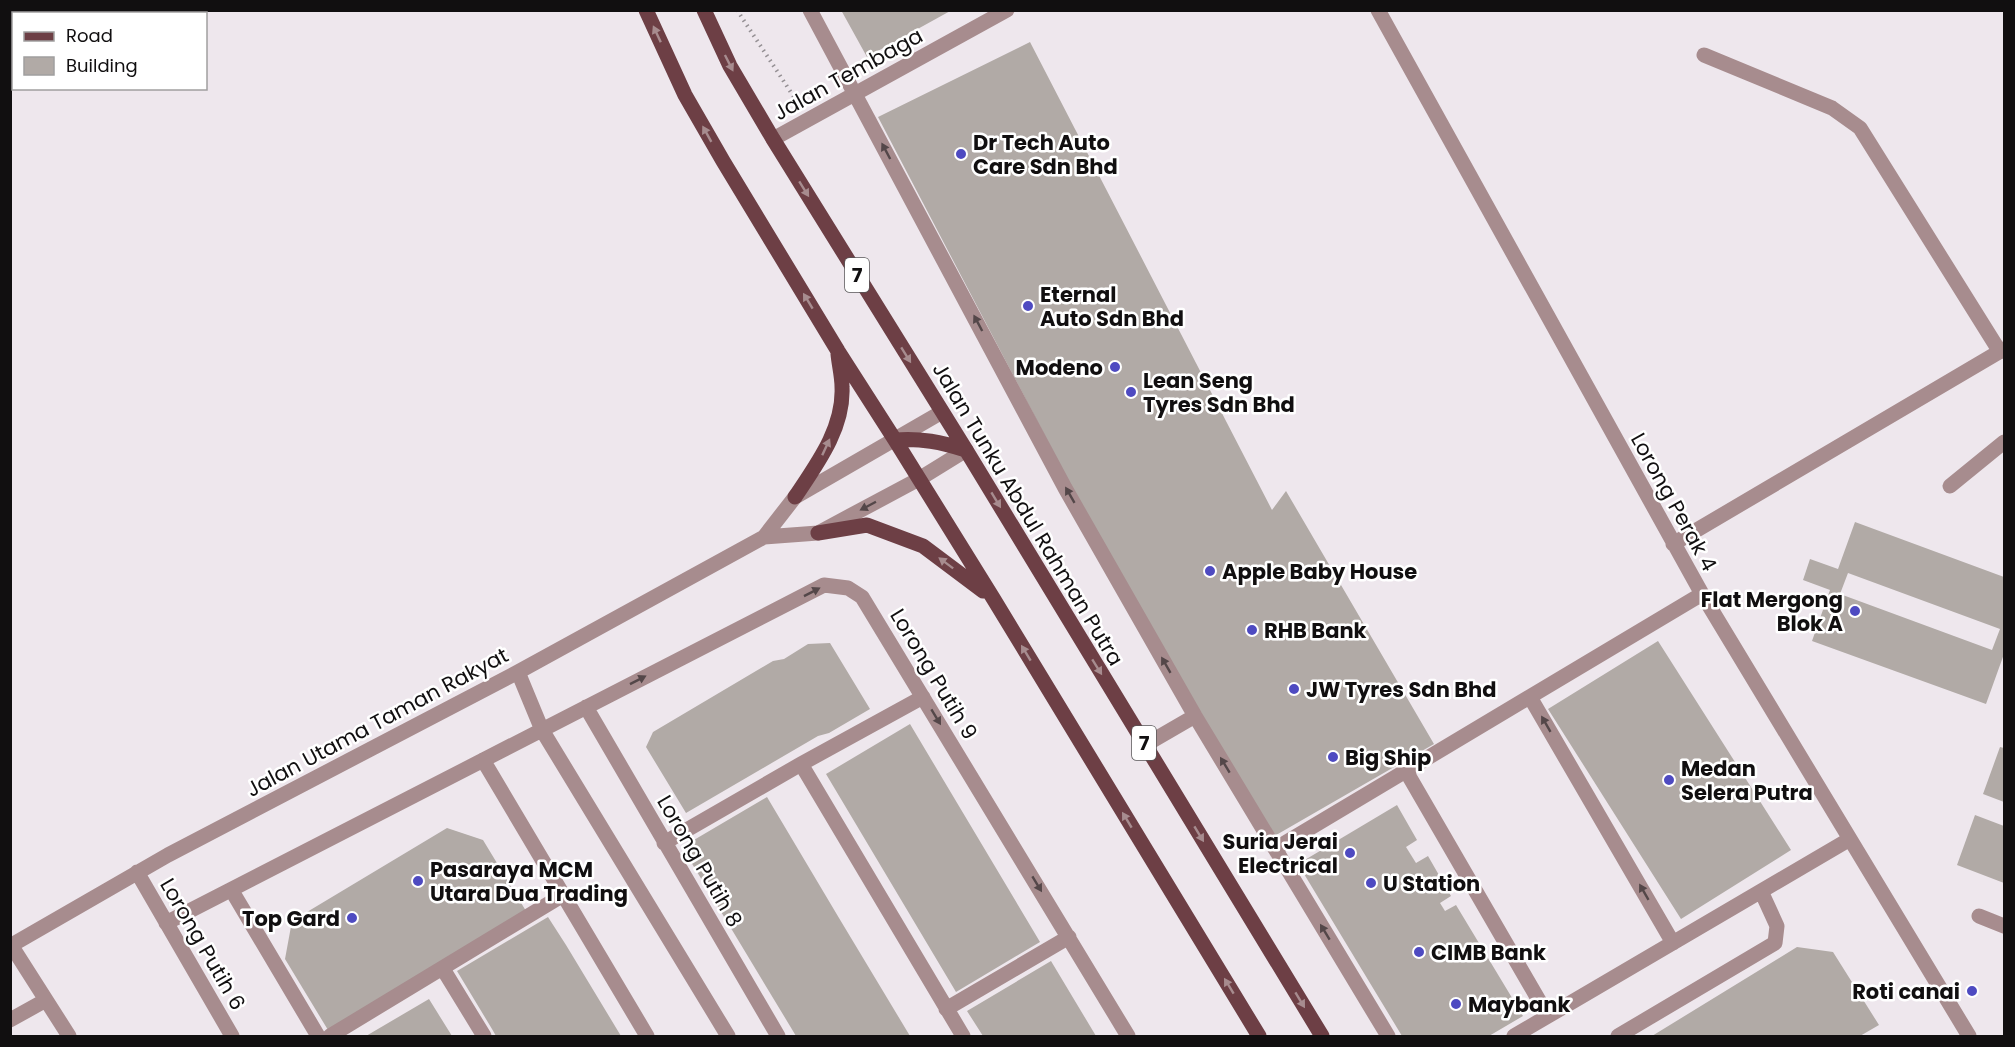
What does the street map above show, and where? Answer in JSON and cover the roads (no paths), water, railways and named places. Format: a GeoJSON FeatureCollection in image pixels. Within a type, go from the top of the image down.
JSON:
{"type":"FeatureCollection","features":[{"type":"Feature","properties":{"kind":"main road"},"geometry":{"type":"LineString","coordinates":[[646,10],[685,95],[706,133],[838,351],[993,598],[1259,1036]]}},
{"type":"Feature","properties":{"kind":"main road","name":"Jalan Tunku Abdul Rahman Putra"},"geometry":{"type":"LineString","coordinates":[[704,10],[730,66],[773,139],[966,450],[1322,1036]]}},
{"type":"Feature","properties":{"kind":"main road"},"geometry":{"type":"LineString","coordinates":[[795,497],[820,459],[838,422],[842,388],[838,351]]}},
{"type":"Feature","properties":{"kind":"main road"},"geometry":{"type":"LineString","coordinates":[[895,440],[916,438],[932,440],[966,450]]}},
{"type":"Feature","properties":{"kind":"main road"},"geometry":{"type":"LineString","coordinates":[[818,533],[867,525],[923,546],[993,598]]}},
{"type":"Feature","properties":{"kind":"street"},"geometry":{"type":"LineString","coordinates":[[810,10],[1065,488],[1195,716],[1388,1036]]}},
{"type":"Feature","properties":{"kind":"street","name":"Jalan Tembaga"},"geometry":{"type":"LineString","coordinates":[[773,139],[1007,10]]}},
{"type":"Feature","properties":{"kind":"street","name":"Lorong Perak 4"},"geometry":{"type":"LineString","coordinates":[[1378,10],[1673,544],[1969,1036]]}},
{"type":"Feature","properties":{"kind":"street"},"geometry":{"type":"LineString","coordinates":[[1673,544],[2002,350],[1860,128],[1832,108],[1704,55]]}},
{"type":"Feature","properties":{"kind":"street","name":"Jalan Utama Taman Rakyat"},"geometry":{"type":"LineString","coordinates":[[11,945],[137,872],[518,672],[764,537],[795,497],[942,412]]}},
{"type":"Feature","properties":{"kind":"street"},"geometry":{"type":"LineString","coordinates":[[1950,486],[2004,442]]}},
{"type":"Feature","properties":{"kind":"street","name":"Jalan Utama Taman Rakyat"},"geometry":{"type":"LineString","coordinates":[[764,537],[818,533],[966,450]]}},
{"type":"Feature","properties":{"kind":"street","name":"Lorong Putih 9"},"geometry":{"type":"LineString","coordinates":[[166,923],[824,585],[848,588],[862,597],[1128,1036]]}},
{"type":"Feature","properties":{"kind":"street"},"geometry":{"type":"LineString","coordinates":[[1275,849],[1702,594]]}},
{"type":"Feature","properties":{"kind":"street"},"geometry":{"type":"LineString","coordinates":[[518,672],[542,730],[728,1036]]}},
{"type":"Feature","properties":{"kind":"street"},"geometry":{"type":"LineString","coordinates":[[664,843],[923,697]]}},
{"type":"Feature","properties":{"kind":"street"},"geometry":{"type":"LineString","coordinates":[[1530,697],[1673,943]]}},
{"type":"Feature","properties":{"kind":"street","name":"Lorong Putih 8"},"geometry":{"type":"LineString","coordinates":[[586,707],[778,1036]]}},
{"type":"Feature","properties":{"kind":"street"},"geometry":{"type":"LineString","coordinates":[[1145,745],[1195,716]]}},
{"type":"Feature","properties":{"kind":"street"},"geometry":{"type":"LineString","coordinates":[[483,760],[647,1036]]}},
{"type":"Feature","properties":{"kind":"street"},"geometry":{"type":"LineString","coordinates":[[801,764],[963,1036]]}},
{"type":"Feature","properties":{"kind":"street"},"geometry":{"type":"LineString","coordinates":[[1406,771],[1548,1016]]}},
{"type":"Feature","properties":{"kind":"street"},"geometry":{"type":"LineString","coordinates":[[1514,1036],[1850,839]]}},
{"type":"Feature","properties":{"kind":"street","name":"Lorong Putih 6"},"geometry":{"type":"LineString","coordinates":[[137,872],[232,1036]]}},
{"type":"Feature","properties":{"kind":"street"},"geometry":{"type":"LineString","coordinates":[[232,891],[318,1036]]}},
{"type":"Feature","properties":{"kind":"street"},"geometry":{"type":"LineString","coordinates":[[1618,1036],[1775,943],[1777,926],[1761,891]]}},
{"type":"Feature","properties":{"kind":"street"},"geometry":{"type":"LineString","coordinates":[[330,1036],[563,895]]}},
{"type":"Feature","properties":{"kind":"street"},"geometry":{"type":"LineString","coordinates":[[1978,916],[2004,926]]}},
{"type":"Feature","properties":{"kind":"street"},"geometry":{"type":"LineString","coordinates":[[946,1009],[1069,936]]}},
{"type":"Feature","properties":{"kind":"street"},"geometry":{"type":"LineString","coordinates":[[11,945],[69,1036]]}},
{"type":"Feature","properties":{"kind":"street"},"geometry":{"type":"LineString","coordinates":[[443,969],[484,1036]]}},
{"type":"Feature","properties":{"kind":"street"},"geometry":{"type":"LineString","coordinates":[[10,1020],[46,1000]]}},
{"type":"Feature","properties":{"kind":"place","name":"Dr Tech Auto Care Sdn Bhd"},"geometry":{"type":"Point","coordinates":[961,154]}},
{"type":"Feature","properties":{"kind":"place","name":"Eternal Auto Sdn Bhd"},"geometry":{"type":"Point","coordinates":[1028,306]}},
{"type":"Feature","properties":{"kind":"place","name":"Modeno"},"geometry":{"type":"Point","coordinates":[1115,367]}},
{"type":"Feature","properties":{"kind":"place","name":"Lean Seng Tyres Sdn Bhd"},"geometry":{"type":"Point","coordinates":[1131,392]}},
{"type":"Feature","properties":{"kind":"place","name":"Apple Baby House"},"geometry":{"type":"Point","coordinates":[1210,571]}},
{"type":"Feature","properties":{"kind":"place","name":"Flat Mergong Blok A"},"geometry":{"type":"Point","coordinates":[1855,611]}},
{"type":"Feature","properties":{"kind":"place","name":"RHB Bank"},"geometry":{"type":"Point","coordinates":[1252,630]}},
{"type":"Feature","properties":{"kind":"place","name":"JW Tyres Sdn Bhd"},"geometry":{"type":"Point","coordinates":[1294,689]}},
{"type":"Feature","properties":{"kind":"place","name":"Big Ship"},"geometry":{"type":"Point","coordinates":[1333,757]}},
{"type":"Feature","properties":{"kind":"place","name":"Medan Selera Putra"},"geometry":{"type":"Point","coordinates":[1669,780]}},
{"type":"Feature","properties":{"kind":"place","name":"Suria Jerai Electrical"},"geometry":{"type":"Point","coordinates":[1350,853]}},
{"type":"Feature","properties":{"kind":"place","name":"Pasaraya MCM Utara Dua Trading"},"geometry":{"type":"Point","coordinates":[418,881]}},
{"type":"Feature","properties":{"kind":"place","name":"U Station"},"geometry":{"type":"Point","coordinates":[1371,883]}},
{"type":"Feature","properties":{"kind":"place","name":"Top Gard"},"geometry":{"type":"Point","coordinates":[352,918]}},
{"type":"Feature","properties":{"kind":"place","name":"CIMB Bank"},"geometry":{"type":"Point","coordinates":[1419,952]}},
{"type":"Feature","properties":{"kind":"place","name":"Roti canai"},"geometry":{"type":"Point","coordinates":[1972,991]}},
{"type":"Feature","properties":{"kind":"place","name":"Maybank"},"geometry":{"type":"Point","coordinates":[1456,1004]}}]}
